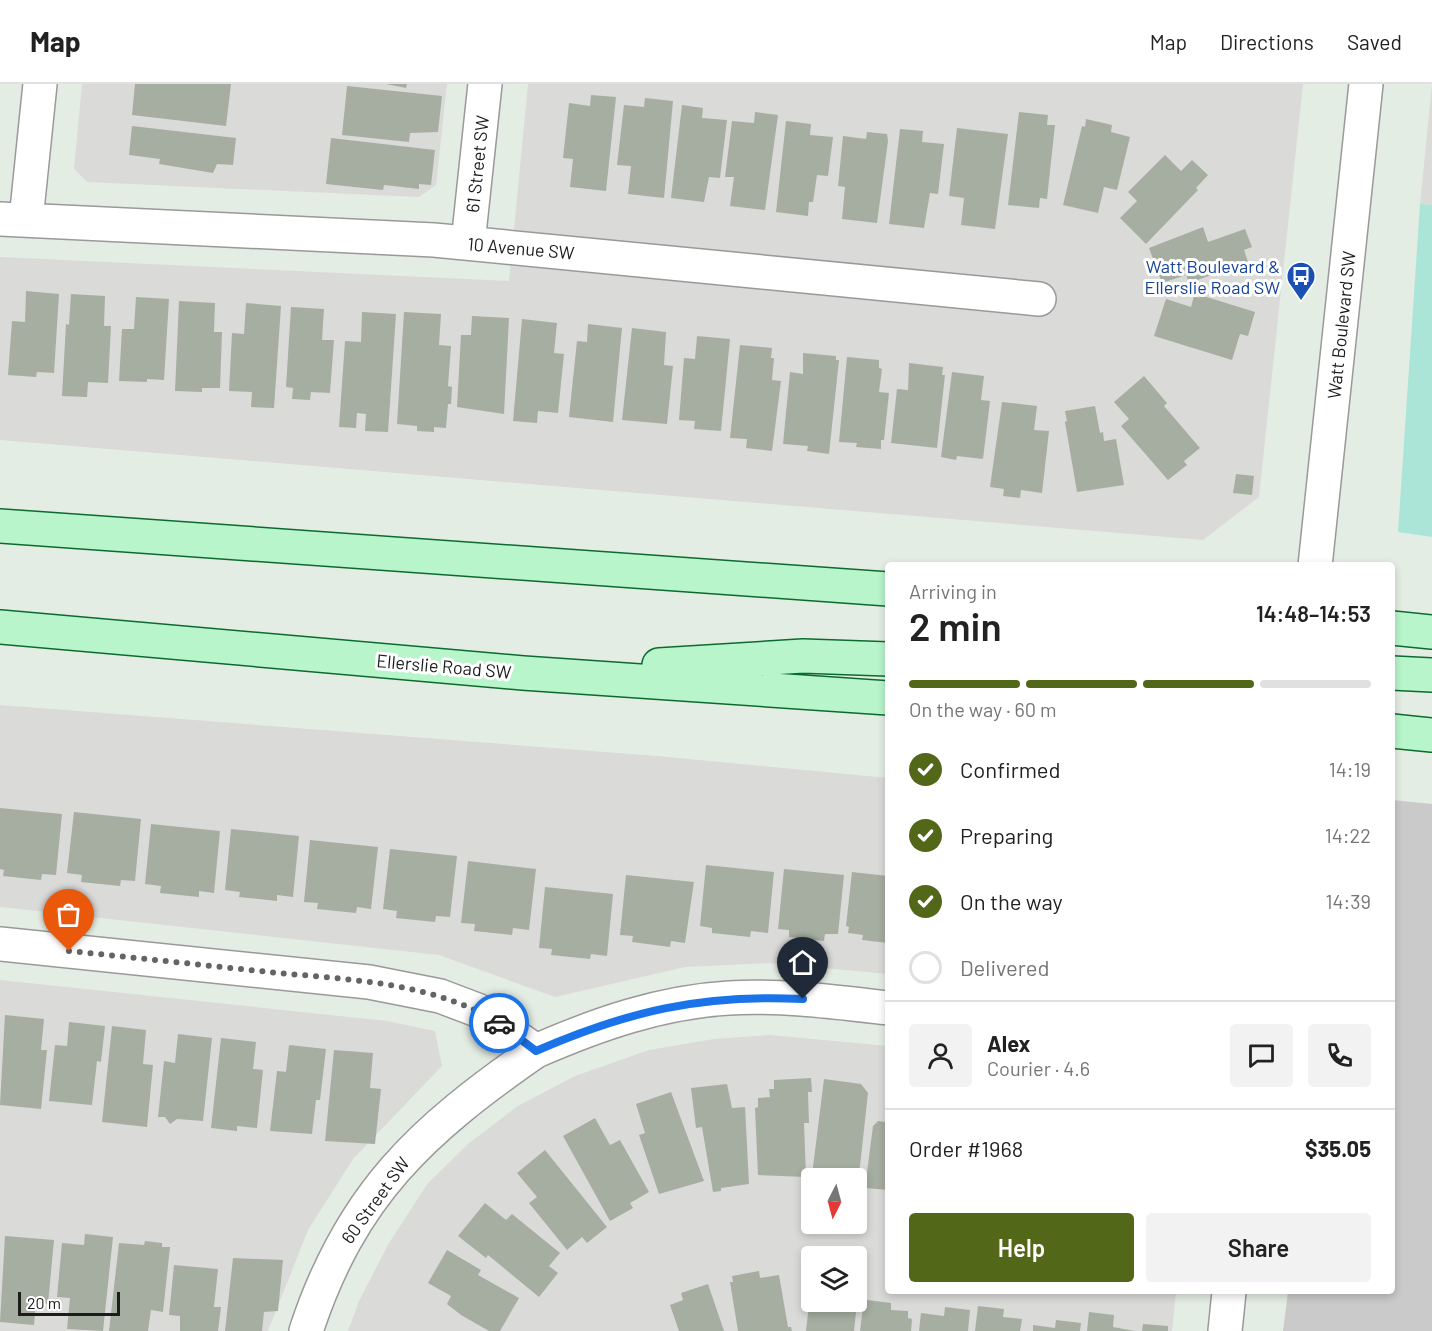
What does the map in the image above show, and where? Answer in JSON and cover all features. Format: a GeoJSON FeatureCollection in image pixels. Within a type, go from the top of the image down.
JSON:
{"type":"FeatureCollection","features":[{"type":"Feature","properties":{"kind":"main road"},"geometry":{"type":"LineString","coordinates":[[0,526],[885,589]]}},
{"type":"Feature","properties":{"kind":"main road","name":"Ellerslie Road SW"},"geometry":{"type":"LineString","coordinates":[[0,627],[522,673],[885,698]]}},
{"type":"Feature","properties":{"kind":"main road"},"geometry":{"type":"LineString","coordinates":[[1395,627],[1432,632]]}},
{"type":"Feature","properties":{"kind":"main road"},"geometry":{"type":"LineString","coordinates":[[522,673],[803,656],[885,659]]}},
{"type":"Feature","properties":{"kind":"main road"},"geometry":{"type":"LineString","coordinates":[[1395,673],[1432,675]]}},
{"type":"Feature","properties":{"kind":"main road"},"geometry":{"type":"LineString","coordinates":[[1395,731],[1432,735]]}},
{"type":"Feature","properties":{"kind":"street"},"geometry":{"type":"LineString","coordinates":[[13,220],[40,84]]}},
{"type":"Feature","properties":{"kind":"street","name":"61 Street SW"},"geometry":{"type":"LineString","coordinates":[[468,243],[485,84]]}},
{"type":"Feature","properties":{"kind":"street","name":"Watt Boulevard SW"},"geometry":{"type":"LineString","coordinates":[[1315,562],[1366,84]]}},
{"type":"Feature","properties":{"kind":"street","name":"10 Avenue SW"},"geometry":{"type":"LineString","coordinates":[[13,220],[468,243],[1039,299]]}},
{"type":"Feature","properties":{"kind":"street"},"geometry":{"type":"LineString","coordinates":[[0,944],[369,982],[440,996],[477,1010],[536,1051]]}},
{"type":"Feature","properties":{"kind":"street","name":"60 Street SW"},"geometry":{"type":"LineString","coordinates":[[306,1331],[339,1249],[364,1208],[396,1165],[434,1127],[477,1092],[536,1051],[585,1030],[638,1014],[681,1004],[728,998],[803,999],[885,1008]]}},
{"type":"Feature","properties":{"kind":"street"},"geometry":{"type":"LineString","coordinates":[[1225,1331],[1229,1294]]}},
{"type":"Feature","properties":{"kind":"shaded area"},"geometry":{"type":"Polygon","coordinates":[[[82,84],[447,84],[436,185],[419,197],[87,182],[74,169],[82,84]]]}},
{"type":"Feature","properties":{"kind":"shaded area"},"geometry":{"type":"Polygon","coordinates":[[[528,84],[1303,84],[1259,497],[1203,540],[0,440],[0,257],[509,281],[528,84]]]}},
{"type":"Feature","properties":{"kind":"shaded area"},"geometry":{"type":"Polygon","coordinates":[[[1432,84],[1432,205],[1420,204],[1432,84]]]}},
{"type":"Feature","properties":{"kind":"shaded area"},"geometry":{"type":"Polygon","coordinates":[[[1420,204],[1432,205],[1432,537],[1398,532],[1420,204]]]}},
{"type":"Feature","properties":{"kind":"shaded area"},"geometry":{"type":"Polygon","coordinates":[[[0,705],[657,756],[885,778],[885,974],[770,963],[685,967],[555,997],[439,955],[0,907],[0,705]]]}},
{"type":"Feature","properties":{"kind":"shaded area"},"geometry":{"type":"Polygon","coordinates":[[[1395,800],[1432,804],[1432,1331],[1283,1331],[1288,1294],[1395,1294],[1395,800]]]}},
{"type":"Feature","properties":{"kind":"shaded area"},"geometry":{"type":"Polygon","coordinates":[[[0,980],[387,1021],[435,1031],[442,1066],[353,1159],[308,1230],[268,1331],[0,1331],[0,980]]]}},
{"type":"Feature","properties":{"kind":"shaded area"},"geometry":{"type":"Polygon","coordinates":[[[770,1035],[885,1046],[885,1294],[1176,1294],[1172,1331],[348,1331],[359,1301],[389,1243],[428,1183],[468,1144],[518,1106],[575,1076],[649,1050],[714,1039],[770,1035]]]}},
{"type":"Feature","properties":{"kind":"building"},"geometry":{"type":"Polygon","coordinates":[[[135,84],[231,84],[226,126],[132,115],[135,84]]]}},
{"type":"Feature","properties":{"kind":"building"},"geometry":{"type":"Polygon","coordinates":[[[386,84],[407,84],[406,88],[386,84]]]}},
{"type":"Feature","properties":{"kind":"building"},"geometry":{"type":"Polygon","coordinates":[[[347,86],[442,96],[438,132],[410,133],[409,142],[342,135],[347,86]]]}},
{"type":"Feature","properties":{"kind":"building"},"geometry":{"type":"Polygon","coordinates":[[[591,95],[616,97],[606,191],[570,187],[573,159],[563,158],[569,103],[590,106],[591,95]]]}},
{"type":"Feature","properties":{"kind":"building"},"geometry":{"type":"Polygon","coordinates":[[[645,98],[673,101],[664,198],[628,194],[631,166],[617,165],[624,105],[644,107],[645,98]]]}},
{"type":"Feature","properties":{"kind":"building"},"geometry":{"type":"Polygon","coordinates":[[[682,105],[703,108],[702,118],[727,120],[720,178],[709,177],[704,202],[671,198],[682,105]]]}},
{"type":"Feature","properties":{"kind":"building"},"geometry":{"type":"Polygon","coordinates":[[[755,112],[778,115],[765,210],[730,206],[734,177],[725,177],[732,121],[754,123],[755,112]]]}},
{"type":"Feature","properties":{"kind":"building"},"geometry":{"type":"Polygon","coordinates":[[[1019,112],[1048,115],[1047,125],[1055,125],[1047,199],[1040,198],[1039,208],[1008,205],[1019,112]]]}},
{"type":"Feature","properties":{"kind":"building"},"geometry":{"type":"Polygon","coordinates":[[[1086,119],[1112,125],[1111,132],[1130,137],[1117,190],[1104,187],[1098,213],[1063,205],[1082,126],[1085,127],[1086,119]]]}},
{"type":"Feature","properties":{"kind":"building"},"geometry":{"type":"Polygon","coordinates":[[[786,121],[811,124],[810,135],[833,137],[828,176],[817,175],[813,202],[809,202],[808,216],[776,212],[786,121]]]}},
{"type":"Feature","properties":{"kind":"building"},"geometry":{"type":"Polygon","coordinates":[[[132,126],[236,138],[233,165],[217,164],[213,173],[159,164],[160,159],[129,155],[132,126]]]}},
{"type":"Feature","properties":{"kind":"building"},"geometry":{"type":"Polygon","coordinates":[[[957,128],[1008,134],[995,229],[961,225],[964,198],[949,196],[957,128]]]}},
{"type":"Feature","properties":{"kind":"building"},"geometry":{"type":"Polygon","coordinates":[[[900,129],[923,131],[922,142],[944,144],[938,194],[930,193],[924,228],[889,224],[900,129]]]}},
{"type":"Feature","properties":{"kind":"building"},"geometry":{"type":"Polygon","coordinates":[[[867,132],[887,134],[888,141],[877,223],[842,219],[845,187],[838,186],[843,136],[866,139],[867,132]]]}},
{"type":"Feature","properties":{"kind":"building"},"geometry":{"type":"Polygon","coordinates":[[[331,138],[435,150],[431,185],[419,184],[419,189],[384,185],[383,190],[326,184],[331,138]]]}},
{"type":"Feature","properties":{"kind":"building"},"geometry":{"type":"Polygon","coordinates":[[[1165,155],[1181,171],[1192,160],[1208,175],[1196,188],[1198,190],[1146,244],[1120,218],[1137,201],[1128,192],[1165,155]]]}},
{"type":"Feature","properties":{"kind":"building"},"geometry":{"type":"Polygon","coordinates":[[[1203,227],[1208,242],[1245,229],[1252,247],[1244,250],[1248,262],[1189,283],[1186,275],[1162,283],[1149,248],[1203,227]]]}},
{"type":"Feature","properties":{"kind":"building"},"geometry":{"type":"Polygon","coordinates":[[[26,291],[59,294],[54,373],[37,372],[36,377],[8,375],[12,321],[25,322],[26,291]]]}},
{"type":"Feature","properties":{"kind":"building"},"geometry":{"type":"Polygon","coordinates":[[[71,294],[105,296],[104,326],[111,326],[108,383],[88,382],[87,397],[62,396],[66,324],[69,325],[71,294]]]}},
{"type":"Feature","properties":{"kind":"building"},"geometry":{"type":"Polygon","coordinates":[[[1200,295],[1255,312],[1248,336],[1240,334],[1232,360],[1154,336],[1166,299],[1191,307],[1194,296],[1199,298],[1200,295]]]}},
{"type":"Feature","properties":{"kind":"building"},"geometry":{"type":"Polygon","coordinates":[[[136,297],[169,299],[164,380],[119,381],[122,329],[134,329],[136,297]]]}},
{"type":"Feature","properties":{"kind":"building"},"geometry":{"type":"Polygon","coordinates":[[[179,301],[215,303],[214,332],[222,332],[220,388],[202,388],[202,392],[175,391],[179,301]]]}},
{"type":"Feature","properties":{"kind":"building"},"geometry":{"type":"Polygon","coordinates":[[[246,303],[281,306],[274,408],[251,407],[252,392],[229,391],[232,333],[244,334],[246,303]]]}},
{"type":"Feature","properties":{"kind":"building"},"geometry":{"type":"Polygon","coordinates":[[[291,307],[324,309],[322,340],[334,340],[330,393],[311,392],[310,400],[292,399],[293,388],[286,387],[291,307]]]}},
{"type":"Feature","properties":{"kind":"building"},"geometry":{"type":"Polygon","coordinates":[[[362,312],[396,314],[388,432],[365,431],[366,414],[357,413],[356,428],[339,427],[345,341],[361,342],[362,312]]]}},
{"type":"Feature","properties":{"kind":"building"},"geometry":{"type":"Polygon","coordinates":[[[404,312],[441,314],[439,345],[451,346],[448,386],[452,387],[451,404],[448,404],[446,428],[434,427],[434,432],[417,431],[417,426],[397,424],[404,312]]]}},
{"type":"Feature","properties":{"kind":"building"},"geometry":{"type":"Polygon","coordinates":[[[472,316],[509,318],[504,414],[457,407],[461,335],[471,335],[472,316]]]}},
{"type":"Feature","properties":{"kind":"building"},"geometry":{"type":"Polygon","coordinates":[[[522,319],[557,323],[554,353],[564,354],[558,413],[538,411],[537,423],[513,421],[522,319]]]}},
{"type":"Feature","properties":{"kind":"building"},"geometry":{"type":"Polygon","coordinates":[[[588,324],[622,328],[613,422],[569,417],[577,341],[587,342],[588,324]]]}},
{"type":"Feature","properties":{"kind":"building"},"geometry":{"type":"Polygon","coordinates":[[[632,328],[666,332],[664,365],[673,366],[667,424],[622,420],[632,328]]]}},
{"type":"Feature","properties":{"kind":"building"},"geometry":{"type":"Polygon","coordinates":[[[697,336],[730,339],[721,431],[694,429],[695,421],[679,420],[684,358],[695,359],[697,336]]]}},
{"type":"Feature","properties":{"kind":"building"},"geometry":{"type":"Polygon","coordinates":[[[740,345],[772,348],[771,358],[774,358],[772,380],[781,381],[772,451],[746,448],[747,439],[730,438],[740,345]]]}},
{"type":"Feature","properties":{"kind":"building"},"geometry":{"type":"Polygon","coordinates":[[[803,353],[836,356],[836,360],[839,360],[829,454],[807,451],[808,446],[783,444],[790,372],[803,374],[803,353]]]}},
{"type":"Feature","properties":{"kind":"building"},"geometry":{"type":"Polygon","coordinates":[[[847,357],[879,360],[879,368],[882,369],[879,392],[889,393],[881,449],[856,447],[857,443],[839,442],[847,357]]]}},
{"type":"Feature","properties":{"kind":"building"},"geometry":{"type":"Polygon","coordinates":[[[909,363],[943,367],[942,375],[945,375],[937,448],[891,443],[897,389],[908,390],[909,363]]]}},
{"type":"Feature","properties":{"kind":"building"},"geometry":{"type":"Polygon","coordinates":[[[952,372],[984,376],[981,400],[990,401],[983,459],[957,456],[956,460],[941,457],[952,372]]]}},
{"type":"Feature","properties":{"kind":"building"},"geometry":{"type":"Polygon","coordinates":[[[1144,376],[1167,403],[1164,406],[1200,448],[1184,461],[1187,465],[1168,480],[1121,426],[1129,419],[1114,402],[1144,376]]]}},
{"type":"Feature","properties":{"kind":"building"},"geometry":{"type":"Polygon","coordinates":[[[1002,402],[1037,406],[1034,430],[1049,431],[1042,493],[1021,490],[1020,498],[1003,496],[1004,489],[990,487],[1002,402]]]}},
{"type":"Feature","properties":{"kind":"building"},"geometry":{"type":"Polygon","coordinates":[[[1095,406],[1100,433],[1103,432],[1104,441],[1116,439],[1124,485],[1077,492],[1065,411],[1095,406]]]}},
{"type":"Feature","properties":{"kind":"building"},"geometry":{"type":"Polygon","coordinates":[[[1236,474],[1254,476],[1252,495],[1233,493],[1236,474]]]}},
{"type":"Feature","properties":{"kind":"building"},"geometry":{"type":"Polygon","coordinates":[[[0,808],[62,814],[56,875],[42,874],[41,880],[3,876],[4,870],[0,869],[0,808]]]}},
{"type":"Feature","properties":{"kind":"building"},"geometry":{"type":"Polygon","coordinates":[[[74,812],[141,819],[135,881],[121,880],[120,886],[81,882],[82,875],[67,873],[74,812]]]}},
{"type":"Feature","properties":{"kind":"building"},"geometry":{"type":"Polygon","coordinates":[[[151,824],[220,831],[214,893],[199,891],[199,897],[160,893],[161,886],[145,884],[151,824]]]}},
{"type":"Feature","properties":{"kind":"building"},"geometry":{"type":"Polygon","coordinates":[[[231,829],[299,836],[293,897],[277,895],[277,901],[239,897],[240,892],[225,890],[231,829]]]}},
{"type":"Feature","properties":{"kind":"building"},"geometry":{"type":"Polygon","coordinates":[[[310,840],[378,847],[371,909],[357,907],[356,913],[317,909],[318,903],[304,902],[310,840]]]}},
{"type":"Feature","properties":{"kind":"building"},"geometry":{"type":"Polygon","coordinates":[[[390,849],[457,856],[450,917],[436,916],[435,922],[396,918],[397,911],[383,909],[390,849]]]}},
{"type":"Feature","properties":{"kind":"building"},"geometry":{"type":"Polygon","coordinates":[[[468,861],[536,869],[529,930],[513,928],[512,935],[474,931],[475,924],[461,923],[468,861]]]}},
{"type":"Feature","properties":{"kind":"building"},"geometry":{"type":"Polygon","coordinates":[[[706,865],[774,872],[768,933],[751,931],[750,937],[712,933],[712,928],[700,926],[706,865]]]}},
{"type":"Feature","properties":{"kind":"building"},"geometry":{"type":"Polygon","coordinates":[[[784,869],[844,875],[838,934],[825,934],[824,941],[789,937],[789,930],[778,929],[784,869]]]}},
{"type":"Feature","properties":{"kind":"building"},"geometry":{"type":"Polygon","coordinates":[[[852,872],[885,876],[885,943],[862,940],[863,935],[848,933],[849,927],[846,926],[852,872]]]}},
{"type":"Feature","properties":{"kind":"building"},"geometry":{"type":"Polygon","coordinates":[[[626,875],[694,882],[685,943],[671,941],[670,947],[632,942],[633,936],[620,935],[626,875]]]}},
{"type":"Feature","properties":{"kind":"building"},"geometry":{"type":"Polygon","coordinates":[[[545,887],[613,894],[607,956],[591,954],[590,959],[551,955],[552,949],[539,948],[545,887]]]}},
{"type":"Feature","properties":{"kind":"building"},"geometry":{"type":"Polygon","coordinates":[[[5,1015],[44,1019],[41,1050],[47,1050],[41,1109],[0,1105],[5,1015]]]}},
{"type":"Feature","properties":{"kind":"building"},"geometry":{"type":"Polygon","coordinates":[[[69,1022],[105,1026],[101,1062],[97,1061],[92,1105],[49,1101],[55,1045],[67,1046],[69,1022]]]}},
{"type":"Feature","properties":{"kind":"building"},"geometry":{"type":"Polygon","coordinates":[[[112,1026],[146,1030],[143,1064],[153,1065],[147,1127],[102,1122],[112,1026]]]}},
{"type":"Feature","properties":{"kind":"building"},"geometry":{"type":"Polygon","coordinates":[[[178,1034],[212,1038],[203,1121],[177,1119],[170,1124],[165,1117],[158,1117],[164,1061],[175,1063],[178,1034]]]}},
{"type":"Feature","properties":{"kind":"building"},"geometry":{"type":"Polygon","coordinates":[[[221,1038],[256,1042],[253,1069],[263,1070],[257,1128],[237,1126],[237,1131],[211,1128],[221,1038]]]}},
{"type":"Feature","properties":{"kind":"building"},"geometry":{"type":"Polygon","coordinates":[[[289,1045],[326,1049],[320,1100],[316,1100],[312,1134],[270,1131],[277,1071],[286,1072],[289,1045]]]}},
{"type":"Feature","properties":{"kind":"building"},"geometry":{"type":"Polygon","coordinates":[[[334,1050],[373,1053],[370,1088],[381,1089],[375,1144],[325,1141],[334,1050]]]}},
{"type":"Feature","properties":{"kind":"building"},"geometry":{"type":"Polygon","coordinates":[[[811,1078],[812,1092],[808,1092],[809,1123],[804,1123],[806,1168],[801,1168],[801,1177],[758,1175],[755,1108],[758,1107],[758,1098],[770,1097],[769,1089],[774,1089],[774,1080],[811,1078]]]}},
{"type":"Feature","properties":{"kind":"building"},"geometry":{"type":"Polygon","coordinates":[[[824,1079],[861,1084],[868,1093],[860,1168],[813,1168],[824,1079]]]}},
{"type":"Feature","properties":{"kind":"building"},"geometry":{"type":"Polygon","coordinates":[[[727,1084],[732,1108],[745,1107],[749,1184],[721,1188],[721,1191],[713,1192],[702,1127],[696,1128],[691,1088],[727,1084]]]}},
{"type":"Feature","properties":{"kind":"building"},"geometry":{"type":"Polygon","coordinates":[[[671,1092],[704,1181],[659,1194],[639,1135],[645,1133],[636,1104],[671,1092]]]}},
{"type":"Feature","properties":{"kind":"building"},"geometry":{"type":"Polygon","coordinates":[[[595,1118],[610,1145],[620,1140],[649,1192],[630,1203],[633,1208],[610,1221],[563,1136],[595,1118]]]}},
{"type":"Feature","properties":{"kind":"building"},"geometry":{"type":"Polygon","coordinates":[[[878,1121],[885,1122],[885,1190],[867,1188],[873,1126],[878,1121]]]}},
{"type":"Feature","properties":{"kind":"building"},"geometry":{"type":"Polygon","coordinates":[[[545,1150],[607,1227],[587,1243],[582,1237],[567,1250],[529,1203],[537,1197],[517,1173],[545,1150]]]}},
{"type":"Feature","properties":{"kind":"building"},"geometry":{"type":"Polygon","coordinates":[[[485,1203],[506,1220],[512,1214],[560,1253],[549,1266],[558,1273],[539,1297],[488,1255],[486,1258],[458,1236],[485,1203]]]}},
{"type":"Feature","properties":{"kind":"building"},"geometry":{"type":"Polygon","coordinates":[[[85,1234],[113,1237],[103,1331],[67,1329],[70,1298],[57,1297],[62,1243],[84,1245],[85,1234]]]}},
{"type":"Feature","properties":{"kind":"building"},"geometry":{"type":"Polygon","coordinates":[[[5,1236],[54,1240],[48,1304],[36,1303],[34,1325],[0,1322],[5,1236]]]}},
{"type":"Feature","properties":{"kind":"building"},"geometry":{"type":"Polygon","coordinates":[[[145,1241],[162,1243],[162,1247],[170,1247],[163,1312],[151,1310],[148,1331],[109,1331],[119,1243],[144,1245],[145,1241]]]}},
{"type":"Feature","properties":{"kind":"building"},"geometry":{"type":"Polygon","coordinates":[[[447,1250],[481,1270],[478,1275],[519,1298],[500,1331],[489,1331],[461,1315],[447,1304],[451,1296],[428,1283],[447,1250]]]}},
{"type":"Feature","properties":{"kind":"building"},"geometry":{"type":"Polygon","coordinates":[[[233,1258],[283,1260],[278,1311],[264,1312],[262,1331],[225,1331],[233,1258]]]}},
{"type":"Feature","properties":{"kind":"building"},"geometry":{"type":"Polygon","coordinates":[[[174,1265],[218,1269],[214,1307],[221,1307],[218,1331],[180,1331],[180,1316],[169,1315],[174,1265]]]}},
{"type":"Feature","properties":{"kind":"building"},"geometry":{"type":"Polygon","coordinates":[[[759,1271],[760,1278],[779,1275],[788,1327],[791,1327],[792,1331],[738,1331],[730,1282],[733,1282],[732,1276],[759,1271]]]}},
{"type":"Feature","properties":{"kind":"building"},"geometry":{"type":"Polygon","coordinates":[[[708,1284],[724,1331],[679,1331],[670,1305],[683,1300],[681,1293],[708,1284]]]}},
{"type":"Feature","properties":{"kind":"building"},"geometry":{"type":"Polygon","coordinates":[[[867,1300],[891,1303],[891,1310],[908,1311],[908,1318],[912,1319],[911,1331],[860,1331],[862,1312],[867,1312],[867,1300]]]}},
{"type":"Feature","properties":{"kind":"building"},"geometry":{"type":"Polygon","coordinates":[[[978,1306],[1004,1309],[1003,1317],[1022,1319],[1020,1331],[975,1331],[978,1306]]]}},
{"type":"Feature","properties":{"kind":"building"},"geometry":{"type":"Polygon","coordinates":[[[945,1307],[970,1310],[968,1331],[919,1331],[921,1313],[944,1316],[945,1307]]]}},
{"type":"Feature","properties":{"kind":"building"},"geometry":{"type":"Polygon","coordinates":[[[808,1312],[856,1312],[854,1331],[806,1331],[808,1312]]]}},
{"type":"Feature","properties":{"kind":"building"},"geometry":{"type":"Polygon","coordinates":[[[1089,1312],[1114,1315],[1113,1327],[1135,1331],[1087,1331],[1089,1312]]]}},
{"type":"Feature","properties":{"kind":"building"},"geometry":{"type":"Polygon","coordinates":[[[1056,1320],[1081,1323],[1080,1331],[1033,1331],[1033,1325],[1055,1328],[1056,1320]]]}},
{"type":"Feature","properties":{"kind":"building"},"geometry":{"type":"Polygon","coordinates":[[[1143,1324],[1168,1326],[1168,1331],[1142,1331],[1143,1324]]]}},
{"type":"Feature","properties":{"kind":"way so far"},"geometry":{"type":"LineString","coordinates":[[69,951],[369,982],[440,996],[477,1010],[499,1023]]}},
{"type":"Feature","properties":{"kind":"place","name":"Watt Boulevard & Ellerslie Road SW"},"geometry":{"type":"Point","coordinates":[1301,302]}},
{"type":"Feature","properties":{"kind":"route"},"geometry":{"type":"LineString","coordinates":[[499,1023],[536,1051],[585,1030],[681,1004],[728,998],[803,999]]}}]}
